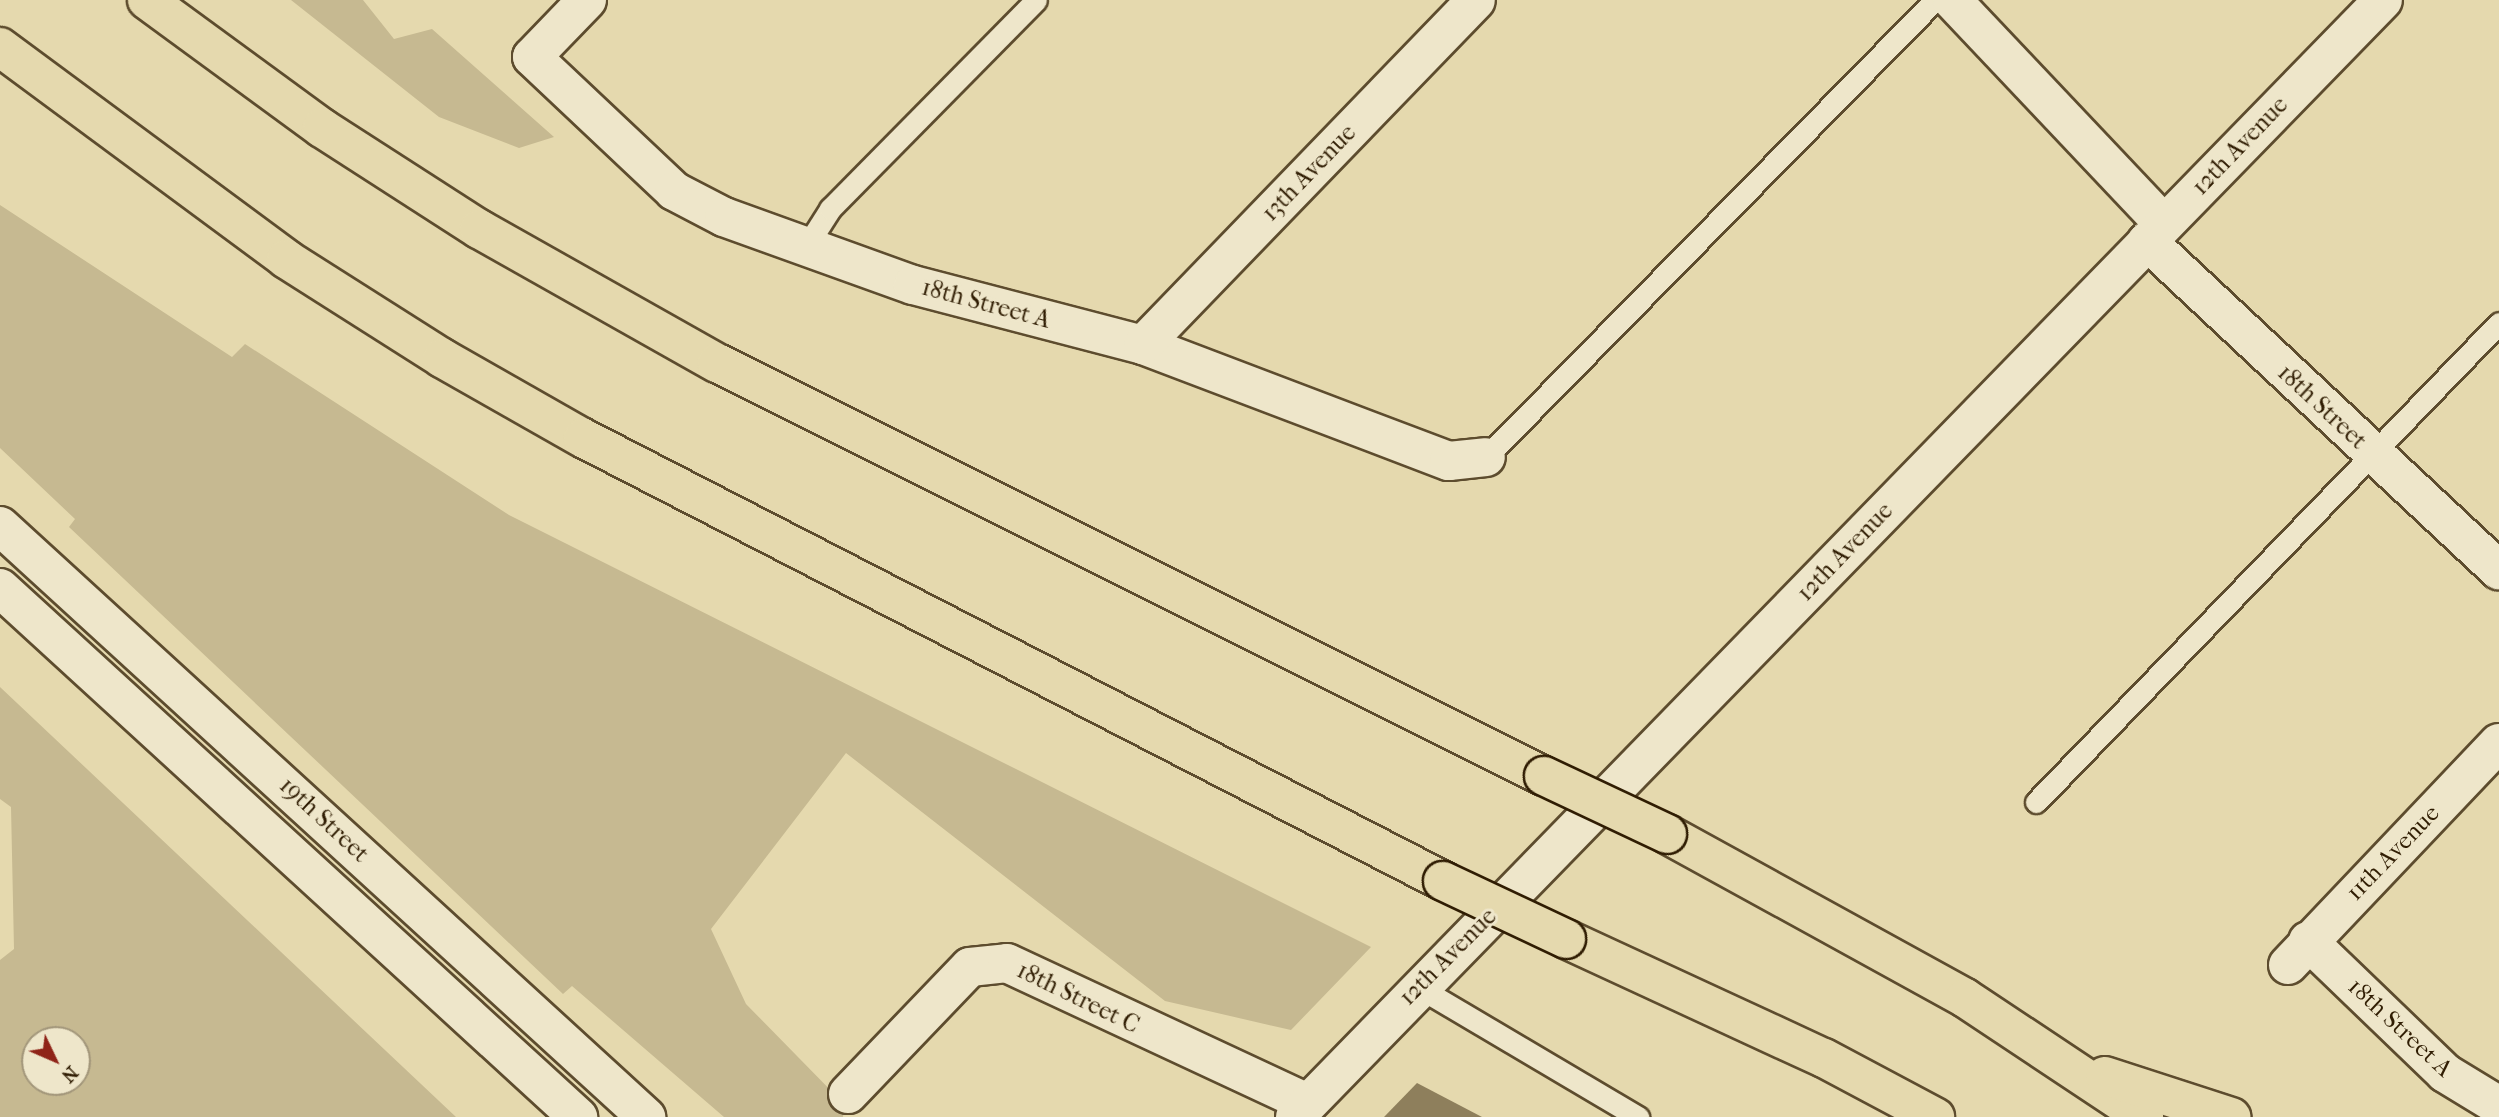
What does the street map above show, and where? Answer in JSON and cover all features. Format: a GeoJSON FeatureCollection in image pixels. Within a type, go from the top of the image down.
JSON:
{"type":"FeatureCollection","features":[{"type":"Feature","properties":{"kind":"highway"},"geometry":{"type":"LineString","coordinates":[[147,0],[322,128],[479,229],[694,350],[1544,776],[1667,834],[1965,998],[2073,1065],[2144,1117]]}},
{"type":"Feature","properties":{"kind":"highway"},"geometry":{"type":"LineString","coordinates":[[0,47],[275,251],[442,358],[583,438],[1443,881],[1824,1058],[1936,1117]]}},
{"type":"Feature","properties":{"kind":"highway"},"geometry":{"type":"LineString","coordinates":[[2073,1065],[2231,1117]]}},
{"type":"Feature","properties":{"kind":"street","name":"18th Street A"},"geometry":{"type":"LineString","coordinates":[[587,0],[532,57],[674,191],[804,250],[1143,345],[1449,461],[1486,457]]}},
{"type":"Feature","properties":{"kind":"street","name":"13th Avenue"},"geometry":{"type":"LineString","coordinates":[[1143,345],[1476,0]]}},
{"type":"Feature","properties":{"kind":"street","name":"18th Street"},"geometry":{"type":"LineString","coordinates":[[1952,0],[2156,232],[2373,455],[2499,570]]}},
{"type":"Feature","properties":{"kind":"street","name":"12th Avenue"},"geometry":{"type":"LineString","coordinates":[[1295,1112],[2383,0]]}},
{"type":"Feature","properties":{"kind":"street","name":"19th Street"},"geometry":{"type":"LineString","coordinates":[[0,526],[646,1117]]}},
{"type":"Feature","properties":{"kind":"street","name":"19th Street"},"geometry":{"type":"LineString","coordinates":[[0,588],[578,1117]]}},
{"type":"Feature","properties":{"kind":"street","name":"11th Avenue"},"geometry":{"type":"LineString","coordinates":[[2298,953],[2499,743]]}},
{"type":"Feature","properties":{"kind":"street","name":"18th Street A"},"geometry":{"type":"LineString","coordinates":[[2298,953],[2445,1073],[2499,1106]]}},
{"type":"Feature","properties":{"kind":"street","name":"18th Street C"},"geometry":{"type":"LineString","coordinates":[[848,1094],[970,967],[1007,963],[1295,1112]]}},
{"type":"Feature","properties":{"kind":"lane"},"geometry":{"type":"LineString","coordinates":[[804,250],[830,209],[1036,0]]}},
{"type":"Feature","properties":{"kind":"lane"},"geometry":{"type":"LineString","coordinates":[[1486,457],[1935,0]]}},
{"type":"Feature","properties":{"kind":"lane"},"geometry":{"type":"LineString","coordinates":[[2036,802],[2499,323]]}},
{"type":"Feature","properties":{"kind":"lane"},"geometry":{"type":"LineString","coordinates":[[1418,987],[1638,1117]]}},
{"type":"Feature","properties":{"kind":"shaded area"},"geometry":{"type":"Polygon","coordinates":[[[291,0],[363,0],[394,39],[432,29],[554,137],[519,148],[439,117],[291,0]]]}},
{"type":"Feature","properties":{"kind":"shaded area"},"geometry":{"type":"Polygon","coordinates":[[[0,205],[232,357],[245,344],[509,515],[1371,947],[1291,1030],[1165,1001],[846,753],[711,929],[746,1004],[844,1104],[843,1117],[724,1117],[572,986],[563,994],[69,527],[75,519],[0,448],[0,205]]]}},
{"type":"Feature","properties":{"kind":"shaded area"},"geometry":{"type":"Polygon","coordinates":[[[0,687],[456,1117],[0,1117],[0,960],[14,949],[11,807],[0,799],[0,687]]]}},
{"type":"Feature","properties":{"kind":"building"},"geometry":{"type":"Polygon","coordinates":[[[1417,1083],[1482,1117],[1384,1117],[1417,1083]]]}}]}
